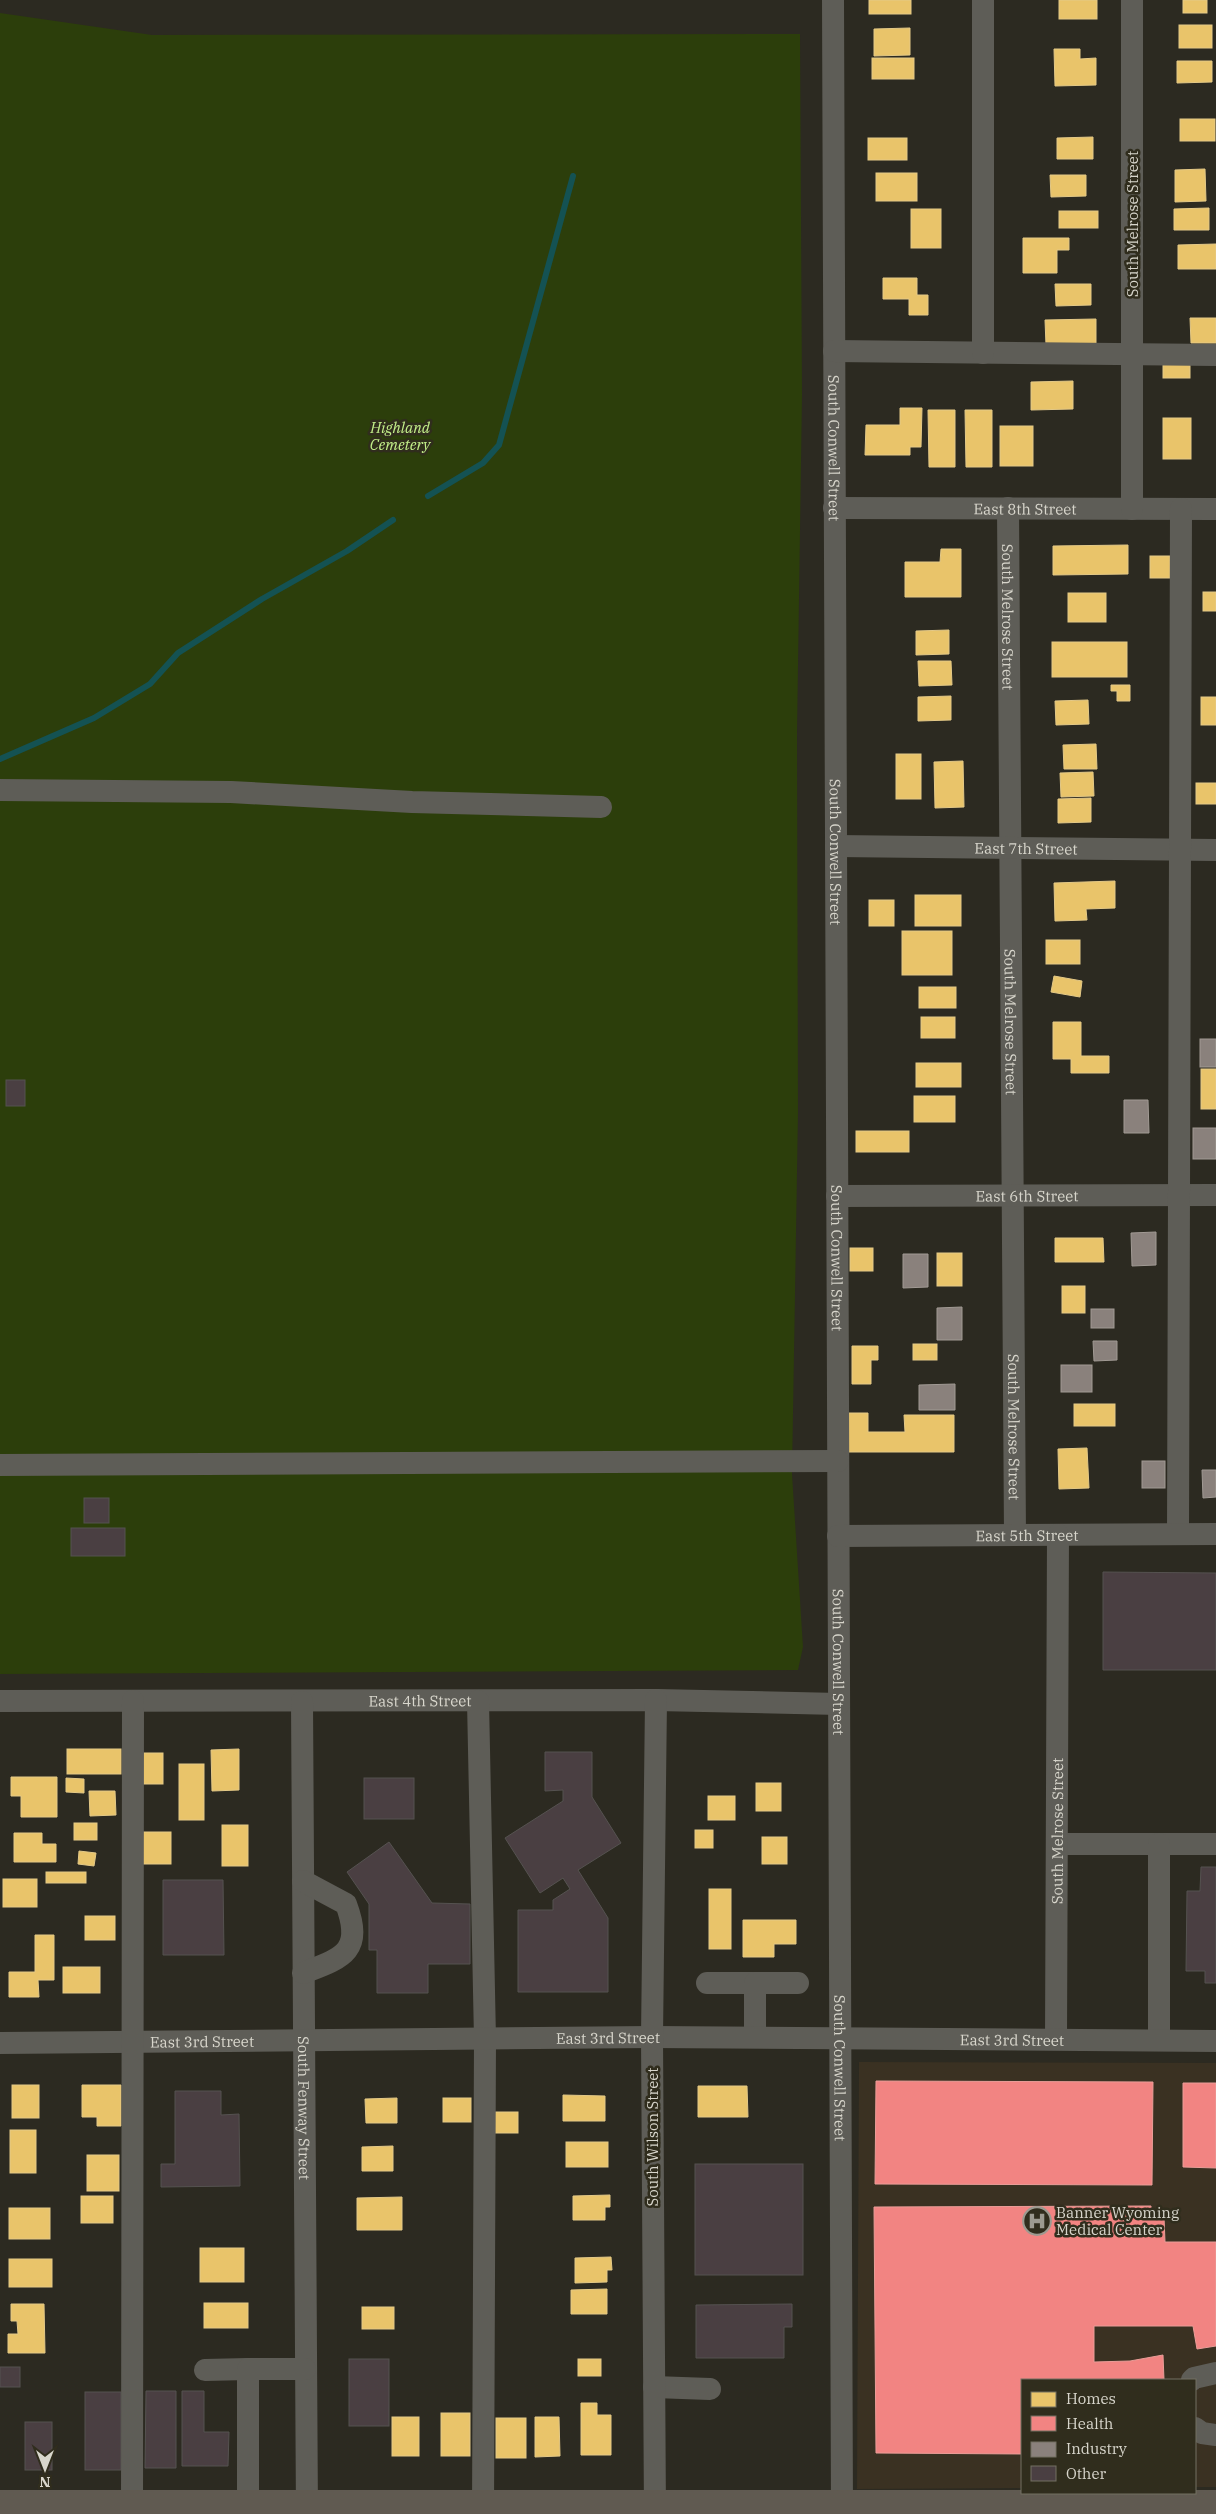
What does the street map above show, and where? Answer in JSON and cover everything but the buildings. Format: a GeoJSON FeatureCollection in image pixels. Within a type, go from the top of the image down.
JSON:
{"type":"FeatureCollection","features":[{"type":"Feature","properties":{"kind":"main road"},"geometry":{"type":"LineString","coordinates":[[0,2504],[132,2509],[248,2504],[307,2509],[842,2510],[1216,2504]]}},
{"type":"Feature","properties":{"kind":"street","name":"South Conwell Street"},"geometry":{"type":"LineString","coordinates":[[833,0],[842,2510]]}},
{"type":"Feature","properties":{"kind":"street"},"geometry":{"type":"LineString","coordinates":[[983,0],[983,352]]}},
{"type":"Feature","properties":{"kind":"street","name":"South Melrose Street"},"geometry":{"type":"LineString","coordinates":[[1132,0],[1132,509]]}},
{"type":"Feature","properties":{"kind":"street"},"geometry":{"type":"LineString","coordinates":[[834,351],[1216,355]]}},
{"type":"Feature","properties":{"kind":"street","name":"East 8th Street"},"geometry":{"type":"LineString","coordinates":[[834,508],[1216,509]]}},
{"type":"Feature","properties":{"kind":"street","name":"South Melrose Street"},"geometry":{"type":"LineString","coordinates":[[1008,508],[1008,848],[1014,1196],[1015,1535]]}},
{"type":"Feature","properties":{"kind":"street"},"geometry":{"type":"LineString","coordinates":[[1178,1534],[1181,509]]}},
{"type":"Feature","properties":{"kind":"street"},"geometry":{"type":"LineString","coordinates":[[0,790],[230,792],[412,802],[601,807]]}},
{"type":"Feature","properties":{"kind":"street","name":"East 7th Street"},"geometry":{"type":"LineString","coordinates":[[836,846],[1216,850]]}},
{"type":"Feature","properties":{"kind":"street","name":"East 6th Street"},"geometry":{"type":"LineString","coordinates":[[837,1196],[1216,1195]]}},
{"type":"Feature","properties":{"kind":"street"},"geometry":{"type":"LineString","coordinates":[[0,1465],[838,1461]]}},
{"type":"Feature","properties":{"kind":"street","name":"East 5th Street"},"geometry":{"type":"LineString","coordinates":[[838,1536],[1216,1534]]}},
{"type":"Feature","properties":{"kind":"street","name":"South Melrose Street"},"geometry":{"type":"LineString","coordinates":[[1056,2040],[1058,1535]]}},
{"type":"Feature","properties":{"kind":"street","name":"East 4th Street"},"geometry":{"type":"LineString","coordinates":[[0,1700],[302,1702],[656,1700],[839,1704]]}},
{"type":"Feature","properties":{"kind":"street","name":"South Wilson Street"},"geometry":{"type":"LineString","coordinates":[[656,1700],[652,2037],[656,2509]]}},
{"type":"Feature","properties":{"kind":"street"},"geometry":{"type":"LineString","coordinates":[[132,2509],[133,1701]]}},
{"type":"Feature","properties":{"kind":"street"},"geometry":{"type":"LineString","coordinates":[[478,1701],[485,2039],[484,2509]]}},
{"type":"Feature","properties":{"kind":"street","name":"South Fenway Street"},"geometry":{"type":"LineString","coordinates":[[302,1702],[307,2509]]}},
{"type":"Feature","properties":{"kind":"street"},"geometry":{"type":"LineString","coordinates":[[1057,1844],[1216,1844]]}},
{"type":"Feature","properties":{"kind":"street"},"geometry":{"type":"LineString","coordinates":[[1159,1844],[1160,2040]]}},
{"type":"Feature","properties":{"kind":"street"},"geometry":{"type":"LineString","coordinates":[[302,1881],[346,1904],[352,1922],[352,1940],[346,1952],[336,1961],[303,1973]]}},
{"type":"Feature","properties":{"kind":"street"},"geometry":{"type":"LineString","coordinates":[[708,1983],[798,1983]]}},
{"type":"Feature","properties":{"kind":"street"},"geometry":{"type":"LineString","coordinates":[[755,1983],[755,2037]]}},
{"type":"Feature","properties":{"kind":"street","name":"East 3rd Street"},"geometry":{"type":"LineString","coordinates":[[0,2043],[303,2042],[652,2037],[1216,2041]]}},
{"type":"Feature","properties":{"kind":"street"},"geometry":{"type":"LineString","coordinates":[[204,2370],[305,2369]]}},
{"type":"Feature","properties":{"kind":"street"},"geometry":{"type":"LineString","coordinates":[[248,2370],[248,2504]]}},
{"type":"Feature","properties":{"kind":"street"},"geometry":{"type":"LineString","coordinates":[[1193,2379],[1216,2373]]}},
{"type":"Feature","properties":{"kind":"street"},"geometry":{"type":"LineString","coordinates":[[654,2387],[710,2389]]}},
{"type":"Feature","properties":{"kind":"street"},"geometry":{"type":"LineString","coordinates":[[1196,2429],[1202,2433],[1216,2435]]}},
{"type":"Feature","properties":{"kind":"shaded area","name":"Banner Wyoming Medical Center"},"geometry":{"type":"Polygon","coordinates":[[[859,2062],[1216,2063],[1216,2487],[1196,2487],[1196,2379],[1021,2379],[1021,2488],[857,2489],[859,2062]]]}},
{"type":"Feature","properties":{"kind":"green space","name":"Highland Cemetery"},"geometry":{"type":"Polygon","coordinates":[[[0,13],[152,35],[800,34],[802,395],[797,734],[798,1112],[792,1474],[803,1647],[798,1670],[0,1674],[0,13]]]}},
{"type":"Feature","properties":{"kind":"waterway"},"geometry":{"type":"LineString","coordinates":[[428,496],[483,463],[499,445],[573,176]]}},
{"type":"Feature","properties":{"kind":"waterway"},"geometry":{"type":"LineString","coordinates":[[0,759],[94,718],[150,684],[178,653],[262,599],[347,551],[393,520]]}},
{"type":"Feature","properties":{"kind":"place","name":"Banner Wyoming Medical Center"},"geometry":{"type":"Point","coordinates":[1037,2221]}}]}
